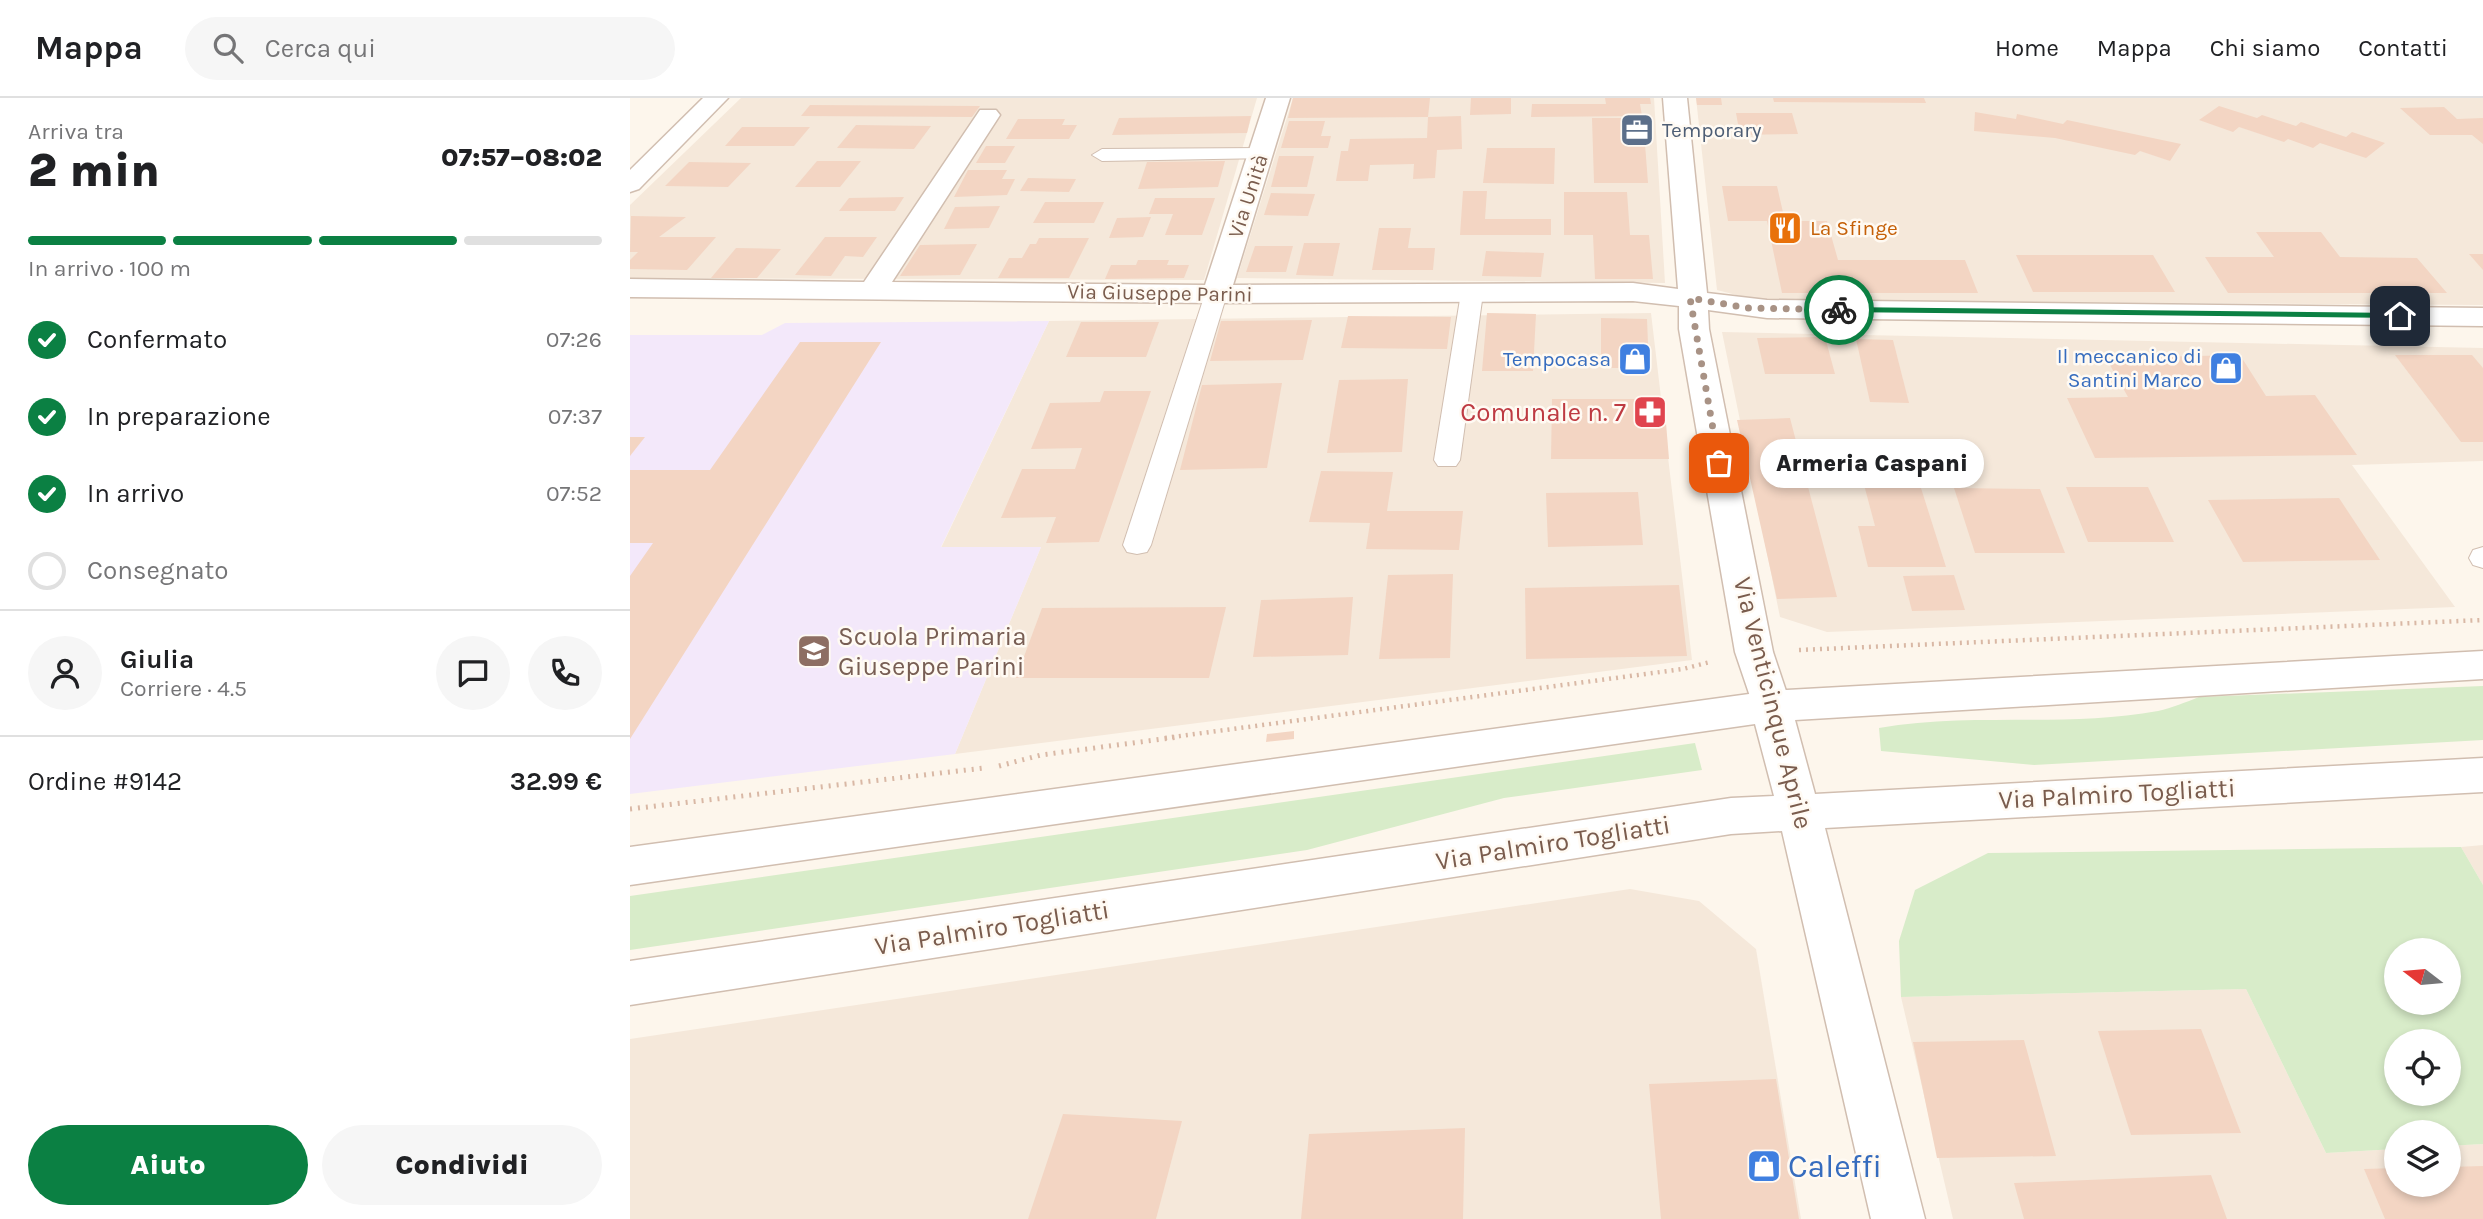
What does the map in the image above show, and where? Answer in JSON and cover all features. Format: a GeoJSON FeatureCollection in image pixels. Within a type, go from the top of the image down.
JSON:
{"type":"FeatureCollection","features":[{"type":"Feature","properties":{"kind":"street"},"geometry":{"type":"LineString","coordinates":[[630,184],[716,98]]}},
{"type":"Feature","properties":{"kind":"street","name":"Via Unità"},"geometry":{"type":"LineString","coordinates":[[1216,294],[1278,98]]}},
{"type":"Feature","properties":{"kind":"street","name":"Via Venticinque Aprile"},"geometry":{"type":"LineString","coordinates":[[1675,98],[1692,274],[1690,298],[1754,652],[1800,811],[1898,1219]]}},
{"type":"Feature","properties":{"kind":"street"},"geometry":{"type":"LineString","coordinates":[[873,290],[988,115]]}},
{"type":"Feature","properties":{"kind":"street","name":"Via Giuseppe Parini"},"geometry":{"type":"LineString","coordinates":[[630,288],[1216,294],[1633,292],[1767,309],[2483,317]]}},
{"type":"Feature","properties":{"kind":"street"},"geometry":{"type":"LineString","coordinates":[[630,866],[1771,706],[2483,665]]}},
{"type":"Feature","properties":{"kind":"street","name":"Via Palmiro Togliatti"},"geometry":{"type":"LineString","coordinates":[[630,983],[1731,816],[2483,775]]}},
{"type":"Feature","properties":{"kind":"lane"},"geometry":{"type":"LineString","coordinates":[[1102,155],[1262,154]]}},
{"type":"Feature","properties":{"kind":"lane"},"geometry":{"type":"LineString","coordinates":[[1447,460],[1472,293]]}},
{"type":"Feature","properties":{"kind":"lane"},"geometry":{"type":"LineString","coordinates":[[1137,545],[1216,294]]}},
{"type":"Feature","properties":{"kind":"path"},"geometry":{"type":"LineString","coordinates":[[630,809],[987,768],[1041,755],[1683,669],[1754,652],[2483,620]]}},
{"type":"Feature","properties":{"kind":"shaded area"},"geometry":{"type":"Polygon","coordinates":[[[741,98],[1257,98],[1204,280],[630,278],[630,205],[741,98]]]}},
{"type":"Feature","properties":{"kind":"shaded area"},"geometry":{"type":"Polygon","coordinates":[[[1293,98],[1654,98],[1665,283],[1237,278],[1293,98]]]}},
{"type":"Feature","properties":{"kind":"shaded area"},"geometry":{"type":"Polygon","coordinates":[[[1696,98],[2483,98],[2483,305],[1756,300],[1717,290],[1696,98]]]}},
{"type":"Feature","properties":{"kind":"shaded area"},"geometry":{"type":"Polygon","coordinates":[[[1651,313],[1692,660],[955,754],[1041,547],[941,548],[1049,321],[1651,313]]]}},
{"type":"Feature","properties":{"kind":"shaded area","name":"Scuola Primaria Giuseppe Parini"},"geometry":{"type":"Polygon","coordinates":[[[1049,321],[941,547],[1041,547],[955,754],[630,794],[630,335],[762,335],[785,323],[1049,321]]]}},
{"type":"Feature","properties":{"kind":"shaded area"},"geometry":{"type":"Polygon","coordinates":[[[1722,332],[2483,348],[2483,461],[2352,465],[2455,607],[1827,632],[1780,617],[1722,332]]]}},
{"type":"Feature","properties":{"kind":"shaded area"},"geometry":{"type":"Polygon","coordinates":[[[2483,845],[2483,885],[2461,847],[2483,845]]]}},
{"type":"Feature","properties":{"kind":"shaded area"},"geometry":{"type":"Polygon","coordinates":[[[1630,889],[1699,901],[1756,949],[1801,1219],[630,1219],[630,1039],[1630,889]]]}},
{"type":"Feature","properties":{"kind":"shaded area"},"geometry":{"type":"Polygon","coordinates":[[[2246,989],[2326,1153],[2384,1150],[2384,1197],[2461,1197],[2461,1145],[2483,1144],[2483,1219],[1953,1219],[1901,997],[2246,989]]]}},
{"type":"Feature","properties":{"kind":"green space"},"geometry":{"type":"Polygon","coordinates":[[[2483,686],[2483,740],[2034,765],[1881,751],[1879,728],[1914,723],[2123,716],[2163,710],[2199,697],[2483,686]]]}},
{"type":"Feature","properties":{"kind":"green space"},"geometry":{"type":"Polygon","coordinates":[[[1695,743],[1702,770],[1504,798],[1307,850],[630,950],[630,896],[1695,743]]]}},
{"type":"Feature","properties":{"kind":"green space"},"geometry":{"type":"Polygon","coordinates":[[[2461,847],[2483,885],[2483,1144],[2461,1145],[2461,1120],[2384,1120],[2384,1150],[2326,1153],[2246,989],[1901,997],[1899,941],[1915,890],[1988,853],[2461,847]]]}},
{"type":"Feature","properties":{"kind":"building"},"geometry":{"type":"Polygon","coordinates":[[[1293,98],[1430,98],[1428,117],[1288,118],[1293,98]]]}},
{"type":"Feature","properties":{"kind":"building"},"geometry":{"type":"Polygon","coordinates":[[[1471,98],[1511,98],[1511,114],[1470,115],[1471,98]]]}},
{"type":"Feature","properties":{"kind":"building"},"geometry":{"type":"Polygon","coordinates":[[[1605,98],[1650,98],[1651,104],[1640,104],[1642,116],[1531,117],[1532,104],[1606,104],[1605,98]]]}},
{"type":"Feature","properties":{"kind":"building"},"geometry":{"type":"Polygon","coordinates":[[[1696,98],[1721,98],[1722,105],[1697,105],[1696,98]]]}},
{"type":"Feature","properties":{"kind":"building"},"geometry":{"type":"Polygon","coordinates":[[[1773,98],[1924,98],[1926,103],[1774,102],[1773,98]]]}},
{"type":"Feature","properties":{"kind":"building"},"geometry":{"type":"Polygon","coordinates":[[[810,105],[980,106],[972,117],[801,116],[810,105]]]}},
{"type":"Feature","properties":{"kind":"building"},"geometry":{"type":"Polygon","coordinates":[[[2219,106],[2296,126],[2301,122],[2346,137],[2352,132],[2385,143],[2366,158],[2320,143],[2313,148],[2288,139],[2284,142],[2239,127],[2233,132],[2199,120],[2219,106]]]}},
{"type":"Feature","properties":{"kind":"building"},"geometry":{"type":"Polygon","coordinates":[[[2444,107],[2457,119],[2483,118],[2483,144],[2472,135],[2430,135],[2400,108],[2444,107]]]}},
{"type":"Feature","properties":{"kind":"building"},"geometry":{"type":"Polygon","coordinates":[[[1975,112],[2016,119],[2017,114],[2063,124],[2067,120],[2181,144],[2170,161],[2140,151],[2135,155],[2055,138],[1974,131],[1975,112]]]}},
{"type":"Feature","properties":{"kind":"building"},"geometry":{"type":"Polygon","coordinates":[[[1736,113],[1792,113],[1798,134],[1740,135],[1736,113]]]}},
{"type":"Feature","properties":{"kind":"building"},"geometry":{"type":"Polygon","coordinates":[[[1251,116],[1247,133],[1112,135],[1119,118],[1251,116]]]}},
{"type":"Feature","properties":{"kind":"building"},"geometry":{"type":"Polygon","coordinates":[[[1461,116],[1462,149],[1437,150],[1435,178],[1413,179],[1414,164],[1370,165],[1368,181],[1336,181],[1341,151],[1348,151],[1350,139],[1427,138],[1428,117],[1461,116]]]}},
{"type":"Feature","properties":{"kind":"building"},"geometry":{"type":"Polygon","coordinates":[[[1592,118],[1643,118],[1648,183],[1594,183],[1592,118]]]}},
{"type":"Feature","properties":{"kind":"building"},"geometry":{"type":"Polygon","coordinates":[[[1018,119],[1065,119],[1062,125],[1077,125],[1069,139],[1006,139],[1018,119]]]}},
{"type":"Feature","properties":{"kind":"building"},"geometry":{"type":"Polygon","coordinates":[[[1289,121],[1325,121],[1321,136],[1331,136],[1328,148],[1281,148],[1289,121]]]}},
{"type":"Feature","properties":{"kind":"building"},"geometry":{"type":"Polygon","coordinates":[[[856,125],[931,126],[914,149],[837,148],[856,125]]]}},
{"type":"Feature","properties":{"kind":"building"},"geometry":{"type":"Polygon","coordinates":[[[742,127],[810,127],[794,146],[725,146],[742,127]]]}},
{"type":"Feature","properties":{"kind":"building"},"geometry":{"type":"Polygon","coordinates":[[[986,146],[1015,146],[1005,163],[976,163],[986,146]]]}},
{"type":"Feature","properties":{"kind":"building"},"geometry":{"type":"Polygon","coordinates":[[[1487,148],[1555,148],[1554,184],[1483,183],[1487,148]]]}},
{"type":"Feature","properties":{"kind":"building"},"geometry":{"type":"Polygon","coordinates":[[[1279,156],[1314,156],[1307,187],[1271,187],[1279,156]]]}},
{"type":"Feature","properties":{"kind":"building"},"geometry":{"type":"Polygon","coordinates":[[[817,161],[861,161],[840,187],[795,187],[817,161]]]}},
{"type":"Feature","properties":{"kind":"building"},"geometry":{"type":"Polygon","coordinates":[[[1225,161],[1218,187],[1138,189],[1147,162],[1225,161]]]}},
{"type":"Feature","properties":{"kind":"building"},"geometry":{"type":"Polygon","coordinates":[[[689,162],[751,163],[728,187],[665,186],[689,162]]]}},
{"type":"Feature","properties":{"kind":"building"},"geometry":{"type":"Polygon","coordinates":[[[968,170],[1007,170],[1002,179],[1015,179],[1007,195],[954,197],[968,170]]]}},
{"type":"Feature","properties":{"kind":"building"},"geometry":{"type":"Polygon","coordinates":[[[1028,178],[1076,179],[1069,192],[1020,191],[1028,178]]]}},
{"type":"Feature","properties":{"kind":"building"},"geometry":{"type":"Polygon","coordinates":[[[1722,186],[1777,186],[1785,221],[1827,221],[1838,260],[1965,260],[1978,293],[1782,293],[1767,221],[1728,221],[1722,186]]]}},
{"type":"Feature","properties":{"kind":"building"},"geometry":{"type":"Polygon","coordinates":[[[1463,191],[1487,191],[1485,219],[1551,219],[1551,235],[1460,235],[1463,191]]]}},
{"type":"Feature","properties":{"kind":"building"},"geometry":{"type":"Polygon","coordinates":[[[1564,192],[1627,192],[1630,235],[1649,235],[1653,279],[1595,279],[1593,235],[1564,235],[1564,192]]]}},
{"type":"Feature","properties":{"kind":"building"},"geometry":{"type":"Polygon","coordinates":[[[1271,193],[1315,194],[1308,216],[1264,215],[1271,193]]]}},
{"type":"Feature","properties":{"kind":"building"},"geometry":{"type":"Polygon","coordinates":[[[904,197],[895,211],[839,211],[849,198],[904,197]]]}},
{"type":"Feature","properties":{"kind":"building"},"geometry":{"type":"Polygon","coordinates":[[[1155,198],[1215,198],[1202,235],[1165,235],[1173,214],[1149,214],[1155,198]]]}},
{"type":"Feature","properties":{"kind":"building"},"geometry":{"type":"Polygon","coordinates":[[[1045,202],[1104,202],[1094,223],[1033,223],[1045,202]]]}},
{"type":"Feature","properties":{"kind":"building"},"geometry":{"type":"Polygon","coordinates":[[[1000,206],[989,228],[944,229],[955,207],[1000,206]]]}},
{"type":"Feature","properties":{"kind":"building"},"geometry":{"type":"Polygon","coordinates":[[[631,216],[686,217],[659,237],[716,237],[687,270],[630,269],[630,260],[638,252],[630,252],[631,216]]]}},
{"type":"Feature","properties":{"kind":"building"},"geometry":{"type":"Polygon","coordinates":[[[1151,217],[1143,237],[1109,238],[1117,218],[1151,217]]]}},
{"type":"Feature","properties":{"kind":"building"},"geometry":{"type":"Polygon","coordinates":[[[1379,228],[1411,228],[1408,248],[1435,248],[1433,270],[1372,270],[1379,228]]]}},
{"type":"Feature","properties":{"kind":"building"},"geometry":{"type":"Polygon","coordinates":[[[2256,232],[2321,232],[2340,257],[2417,258],[2447,293],[2228,293],[2205,257],[2274,257],[2256,232]]]}},
{"type":"Feature","properties":{"kind":"building"},"geometry":{"type":"Polygon","coordinates":[[[825,237],[877,237],[863,257],[845,256],[831,276],[795,275],[825,237]]]}},
{"type":"Feature","properties":{"kind":"building"},"geometry":{"type":"Polygon","coordinates":[[[1039,238],[1089,238],[1069,278],[998,278],[1009,258],[1022,258],[1030,244],[1036,244],[1039,238]]]}},
{"type":"Feature","properties":{"kind":"building"},"geometry":{"type":"Polygon","coordinates":[[[1304,243],[1340,243],[1333,276],[1296,275],[1304,243]]]}},
{"type":"Feature","properties":{"kind":"building"},"geometry":{"type":"Polygon","coordinates":[[[977,244],[960,275],[900,276],[920,245],[977,244]]]}},
{"type":"Feature","properties":{"kind":"building"},"geometry":{"type":"Polygon","coordinates":[[[1255,246],[1293,246],[1286,272],[1246,272],[1255,246]]]}},
{"type":"Feature","properties":{"kind":"building"},"geometry":{"type":"Polygon","coordinates":[[[736,248],[781,249],[757,278],[711,278],[736,248]]]}},
{"type":"Feature","properties":{"kind":"building"},"geometry":{"type":"Polygon","coordinates":[[[1486,251],[1544,253],[1541,277],[1482,276],[1486,251]]]}},
{"type":"Feature","properties":{"kind":"building"},"geometry":{"type":"Polygon","coordinates":[[[2469,254],[2483,254],[2483,270],[2469,254]]]}},
{"type":"Feature","properties":{"kind":"building"},"geometry":{"type":"Polygon","coordinates":[[[2016,255],[2153,255],[2175,292],[2033,292],[2016,255]]]}},
{"type":"Feature","properties":{"kind":"building"},"geometry":{"type":"Polygon","coordinates":[[[1138,260],[1169,260],[1167,265],[1189,265],[1184,278],[1105,279],[1111,265],[1136,265],[1138,260]]]}},
{"type":"Feature","properties":{"kind":"building"},"geometry":{"type":"Polygon","coordinates":[[[1487,313],[1536,314],[1533,371],[1482,371],[1487,313]]]}},
{"type":"Feature","properties":{"kind":"building"},"geometry":{"type":"Polygon","coordinates":[[[1348,316],[1451,317],[1447,349],[1341,348],[1348,316]]]}},
{"type":"Feature","properties":{"kind":"building"},"geometry":{"type":"Polygon","coordinates":[[[1601,318],[1647,319],[1649,368],[1601,368],[1601,318]]]}},
{"type":"Feature","properties":{"kind":"building"},"geometry":{"type":"Polygon","coordinates":[[[1312,320],[1303,360],[1210,361],[1221,321],[1312,320]]]}},
{"type":"Feature","properties":{"kind":"building"},"geometry":{"type":"Polygon","coordinates":[[[1081,322],[1159,322],[1146,357],[1066,357],[1081,322]]]}},
{"type":"Feature","properties":{"kind":"building"},"geometry":{"type":"Polygon","coordinates":[[[1825,337],[1835,374],[1765,374],[1757,338],[1825,337]]]}},
{"type":"Feature","properties":{"kind":"building"},"geometry":{"type":"Polygon","coordinates":[[[1856,339],[1893,340],[1909,403],[1870,402],[1856,339]]]}},
{"type":"Feature","properties":{"kind":"building"},"geometry":{"type":"Polygon","coordinates":[[[800,342],[881,342],[630,739],[630,576],[653,543],[630,543],[630,470],[710,470],[800,342]]]}},
{"type":"Feature","properties":{"kind":"building"},"geometry":{"type":"Polygon","coordinates":[[[2240,355],[2266,396],[2315,395],[2357,455],[2095,458],[2067,398],[2128,397],[2106,358],[2240,355]]]}},
{"type":"Feature","properties":{"kind":"building"},"geometry":{"type":"Polygon","coordinates":[[[2395,355],[2472,355],[2483,368],[2483,442],[2461,442],[2395,355]]]}},
{"type":"Feature","properties":{"kind":"building"},"geometry":{"type":"Polygon","coordinates":[[[1408,379],[1402,452],[1327,453],[1339,380],[1408,379]]]}},
{"type":"Feature","properties":{"kind":"building"},"geometry":{"type":"Polygon","coordinates":[[[1282,383],[1267,468],[1180,470],[1202,385],[1282,383]]]}},
{"type":"Feature","properties":{"kind":"building"},"geometry":{"type":"Polygon","coordinates":[[[1104,391],[1151,391],[1099,542],[1046,543],[1056,517],[1001,518],[1022,469],[1075,469],[1082,448],[1031,449],[1050,403],[1100,402],[1104,391]]]}},
{"type":"Feature","properties":{"kind":"building"},"geometry":{"type":"Polygon","coordinates":[[[1552,399],[1664,399],[1669,459],[1551,459],[1552,399]]]}},
{"type":"Feature","properties":{"kind":"building"},"geometry":{"type":"Polygon","coordinates":[[[1790,418],[1837,597],[1777,599],[1737,420],[1790,418]]]}},
{"type":"Feature","properties":{"kind":"building"},"geometry":{"type":"Polygon","coordinates":[[[630,437],[645,437],[630,456],[630,437]]]}},
{"type":"Feature","properties":{"kind":"building"},"geometry":{"type":"Polygon","coordinates":[[[1854,447],[1908,447],[1946,567],[1868,567],[1858,526],[1875,526],[1854,447]]]}},
{"type":"Feature","properties":{"kind":"building"},"geometry":{"type":"Polygon","coordinates":[[[1321,471],[1393,472],[1387,511],[1463,511],[1459,550],[1366,549],[1370,523],[1309,522],[1321,471]]]}},
{"type":"Feature","properties":{"kind":"building"},"geometry":{"type":"Polygon","coordinates":[[[2066,487],[2148,487],[2174,542],[2088,542],[2066,487]]]}},
{"type":"Feature","properties":{"kind":"building"},"geometry":{"type":"Polygon","coordinates":[[[1954,488],[2040,489],[2065,553],[1975,553],[1954,488]]]}},
{"type":"Feature","properties":{"kind":"building"},"geometry":{"type":"Polygon","coordinates":[[[1638,492],[1643,545],[1548,547],[1546,493],[1638,492]]]}},
{"type":"Feature","properties":{"kind":"building"},"geometry":{"type":"Polygon","coordinates":[[[2339,498],[2380,560],[2243,562],[2208,500],[2339,498]]]}},
{"type":"Feature","properties":{"kind":"building"},"geometry":{"type":"Polygon","coordinates":[[[1453,574],[1450,658],[1379,659],[1388,575],[1453,574]]]}},
{"type":"Feature","properties":{"kind":"building"},"geometry":{"type":"Polygon","coordinates":[[[1954,575],[1965,610],[1912,611],[1903,576],[1954,575]]]}},
{"type":"Feature","properties":{"kind":"building"},"geometry":{"type":"Polygon","coordinates":[[[1679,585],[1687,656],[1526,659],[1525,588],[1679,585]]]}},
{"type":"Feature","properties":{"kind":"building"},"geometry":{"type":"Polygon","coordinates":[[[1353,597],[1348,655],[1253,657],[1261,600],[1353,597]]]}},
{"type":"Feature","properties":{"kind":"building"},"geometry":{"type":"Polygon","coordinates":[[[1226,607],[1209,678],[1016,678],[1042,608],[1226,607]]]}},
{"type":"Feature","properties":{"kind":"building"},"geometry":{"type":"Polygon","coordinates":[[[1294,731],[1294,739],[1266,742],[1267,734],[1294,731]]]}},
{"type":"Feature","properties":{"kind":"building"},"geometry":{"type":"Polygon","coordinates":[[[2201,1029],[2241,1133],[2131,1135],[2098,1031],[2201,1029]]]}},
{"type":"Feature","properties":{"kind":"building"},"geometry":{"type":"Polygon","coordinates":[[[2024,1040],[2056,1156],[1937,1158],[1913,1042],[2024,1040]]]}},
{"type":"Feature","properties":{"kind":"building"},"geometry":{"type":"Polygon","coordinates":[[[1776,1079],[1799,1219],[1661,1219],[1649,1084],[1776,1079]]]}},
{"type":"Feature","properties":{"kind":"building"},"geometry":{"type":"Polygon","coordinates":[[[1063,1114],[1182,1121],[1156,1219],[1028,1219],[1063,1114]]]}},
{"type":"Feature","properties":{"kind":"building"},"geometry":{"type":"Polygon","coordinates":[[[1465,1128],[1463,1219],[1301,1219],[1309,1134],[1465,1128]]]}},
{"type":"Feature","properties":{"kind":"building"},"geometry":{"type":"Polygon","coordinates":[[[2483,1166],[2483,1219],[2385,1219],[2364,1169],[2384,1168],[2384,1197],[2461,1197],[2461,1167],[2483,1166]]]}},
{"type":"Feature","properties":{"kind":"building"},"geometry":{"type":"Polygon","coordinates":[[[2211,1175],[2227,1219],[2024,1219],[2014,1183],[2211,1175]]]}},
{"type":"Feature","properties":{"kind":"way so far"},"geometry":{"type":"LineString","coordinates":[[1719,463],[1690,298],[1748,308],[1839,310]]}},
{"type":"Feature","properties":{"kind":"place","name":"Temporary"},"geometry":{"type":"Point","coordinates":[1637,130]}},
{"type":"Feature","properties":{"kind":"place","name":"La Sfinge"},"geometry":{"type":"Point","coordinates":[1785,228]}},
{"type":"Feature","properties":{"kind":"place","name":"Tempocasa"},"geometry":{"type":"Point","coordinates":[1635,359]}},
{"type":"Feature","properties":{"kind":"place","name":"Il meccanico di Santini Marco"},"geometry":{"type":"Point","coordinates":[2226,368]}},
{"type":"Feature","properties":{"kind":"place","name":"Comunale n. 7"},"geometry":{"type":"Point","coordinates":[1650,412]}},
{"type":"Feature","properties":{"kind":"place","name":"Armeria Caspani"},"geometry":{"type":"Point","coordinates":[1719,463]}},
{"type":"Feature","properties":{"kind":"place","name":"Scuola Primaria Giuseppe Parini"},"geometry":{"type":"Point","coordinates":[814,651]}},
{"type":"Feature","properties":{"kind":"place","name":"Caleffi"},"geometry":{"type":"Point","coordinates":[1764,1166]}},
{"type":"Feature","properties":{"kind":"route"},"geometry":{"type":"LineString","coordinates":[[1839,310],[2400,316]]}}]}
